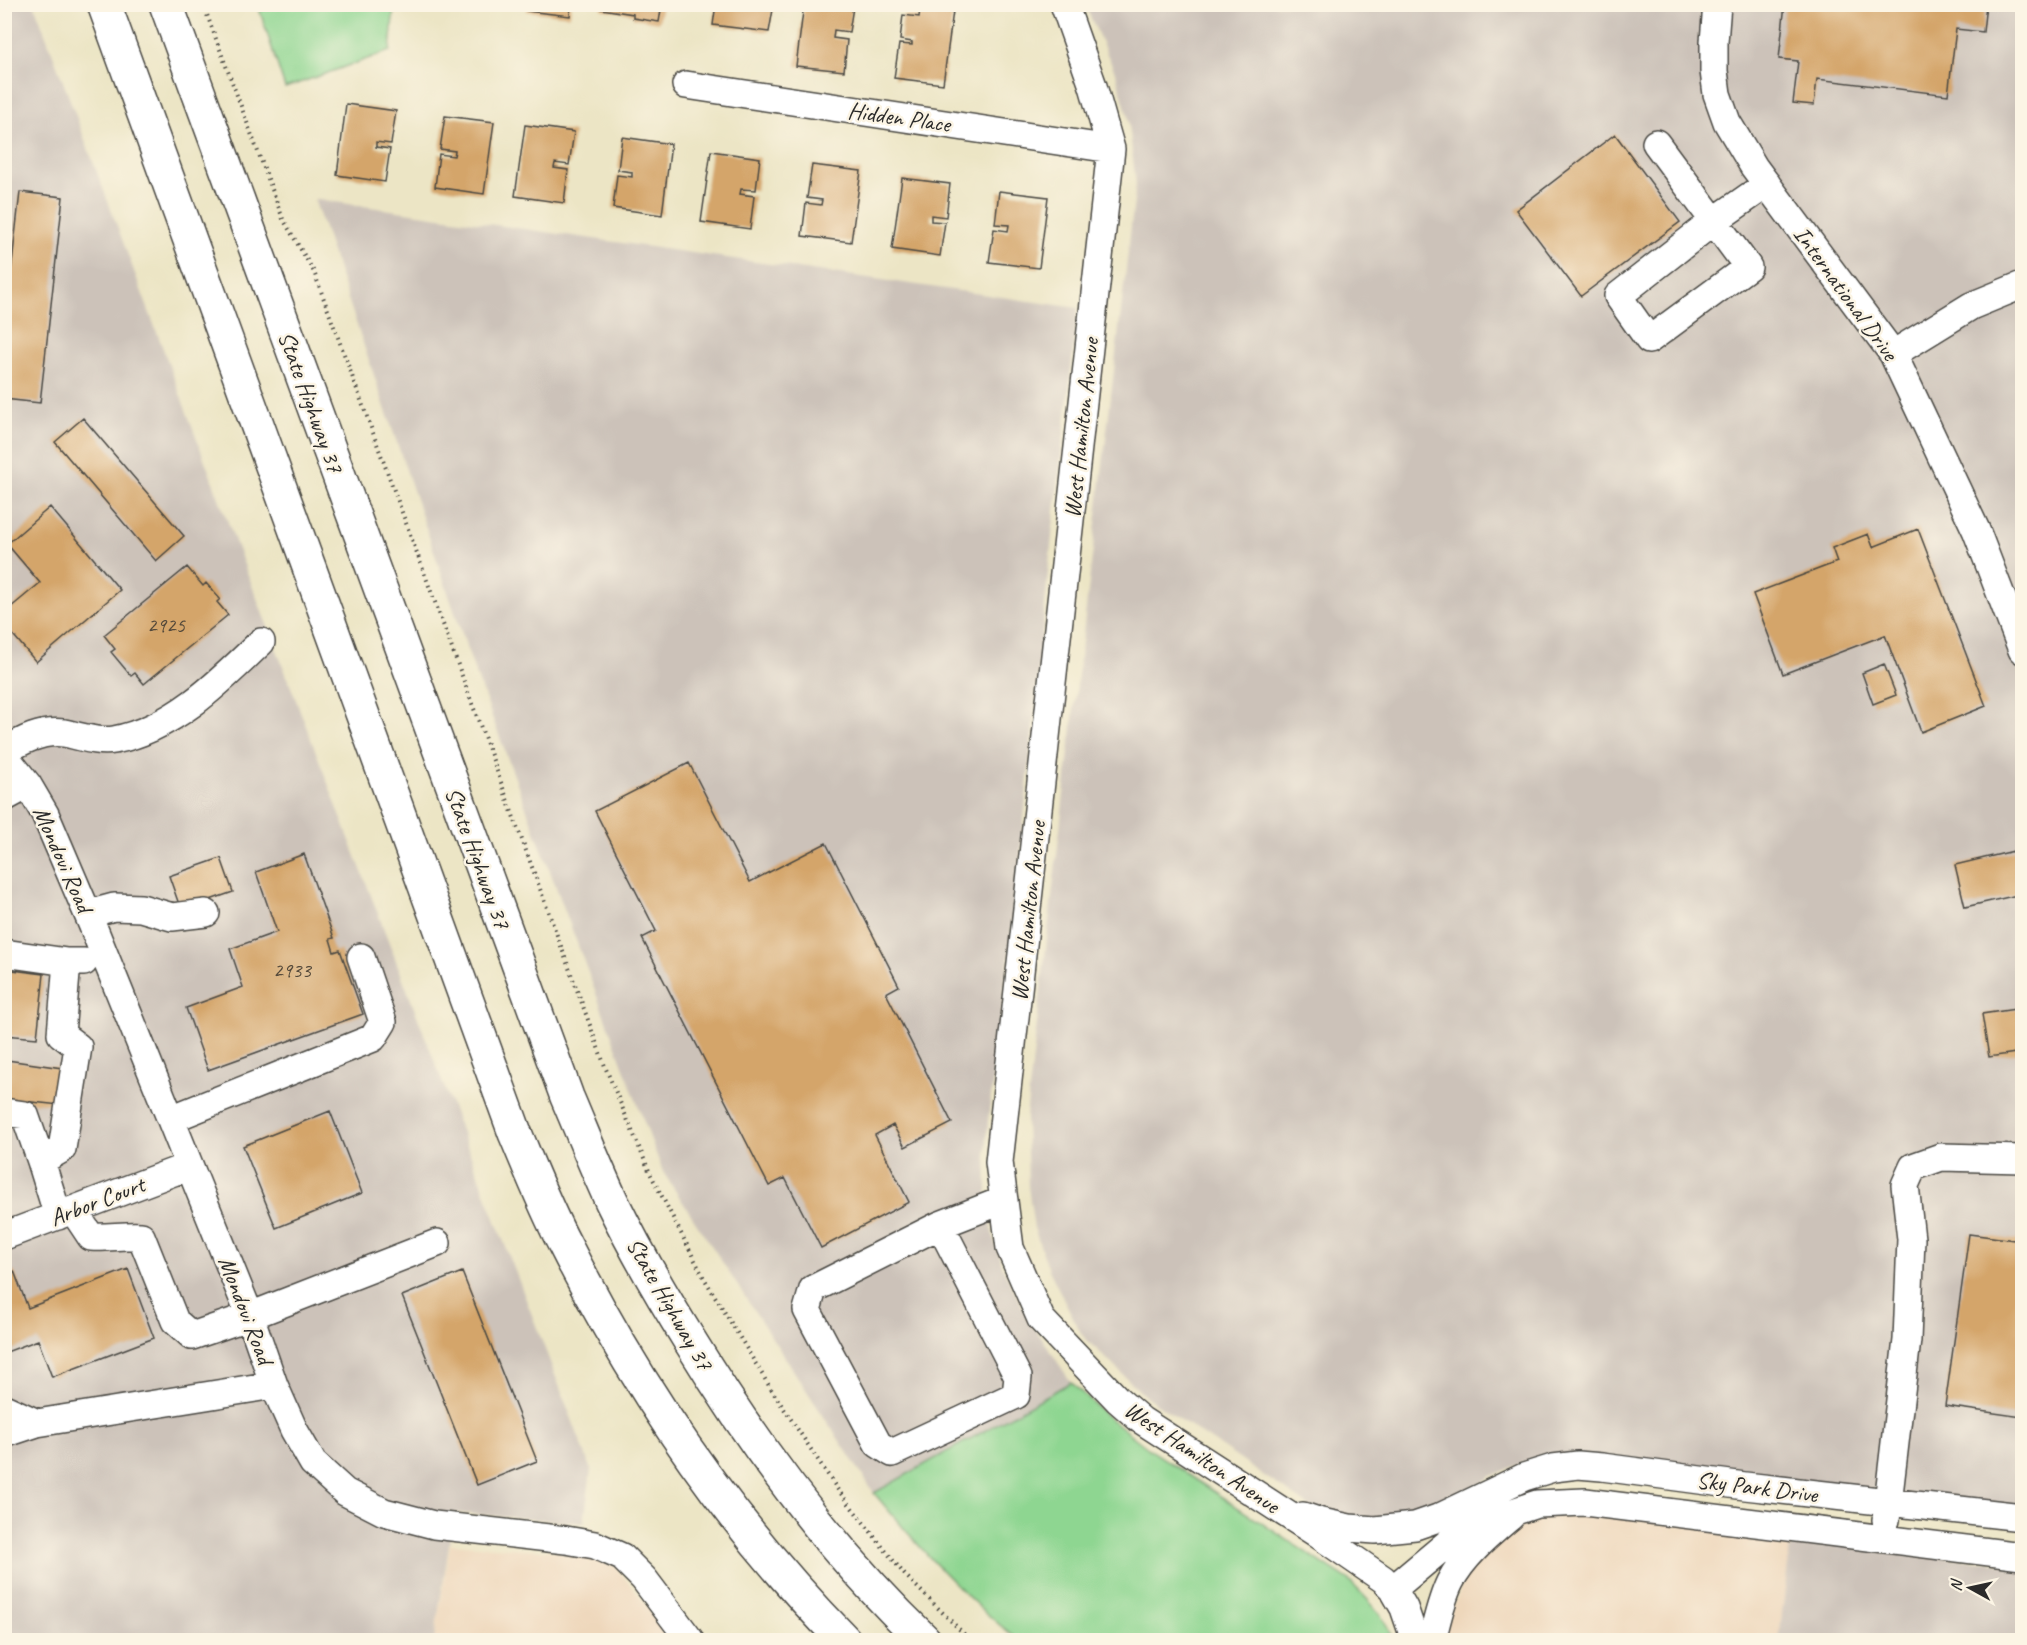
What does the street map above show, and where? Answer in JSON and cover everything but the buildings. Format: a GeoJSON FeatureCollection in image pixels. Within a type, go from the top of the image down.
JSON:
{"type":"FeatureCollection","features":[{"type":"Feature","properties":{"kind":"main road"},"geometry":{"type":"LineString","coordinates":[[104,4],[507,1111],[541,1194],[564,1244],[606,1321],[666,1420],[727,1506],[781,1572],[844,1641]]}},
{"type":"Feature","properties":{"kind":"main road","name":"State Highway 37"},"geometry":{"type":"LineString","coordinates":[[166,4],[563,1086],[613,1202],[666,1302],[727,1402],[790,1491],[850,1562],[924,1641]]}},
{"type":"Feature","properties":{"kind":"street","name":"West Hamilton Avenue"},"geometry":{"type":"LineString","coordinates":[[1064,4],[1112,149],[999,1162],[1010,1248],[1041,1319],[1118,1401],[1141,1420],[1383,1579],[1393,1589],[1404,1608],[1415,1641]]}},
{"type":"Feature","properties":{"kind":"street","name":"International Drive"},"geometry":{"type":"LineString","coordinates":[[1718,4],[1713,42],[1714,71],[1721,108],[1739,144],[1893,354],[1976,530],[2022,650]]}},
{"type":"Feature","properties":{"kind":"street","name":"Hidden Place"},"geometry":{"type":"LineString","coordinates":[[686,85],[1112,149]]}},
{"type":"Feature","properties":{"kind":"street"},"geometry":{"type":"LineString","coordinates":[[1656,143],[1714,221],[1748,267],[1649,340],[1618,296],[1714,221],[1743,203],[1767,184]]}},
{"type":"Feature","properties":{"kind":"street"},"geometry":{"type":"LineString","coordinates":[[1893,354],[1971,306],[2022,285]]}},
{"type":"Feature","properties":{"kind":"street"},"geometry":{"type":"LineString","coordinates":[[4,754],[23,740],[44,734],[62,733],[112,741],[141,733],[167,719],[208,691],[261,642]]}},
{"type":"Feature","properties":{"kind":"street","name":"Mondovi Road"},"geometry":{"type":"LineString","coordinates":[[4,754],[28,784],[45,814],[171,1119],[250,1317],[274,1385],[294,1430],[313,1463],[345,1491],[384,1512],[434,1525],[595,1545],[622,1557],[644,1579],[690,1641]]}},
{"type":"Feature","properties":{"kind":"street"},"geometry":{"type":"LineString","coordinates":[[4,798],[28,784]]}},
{"type":"Feature","properties":{"kind":"street"},"geometry":{"type":"LineString","coordinates":[[88,914],[114,907],[141,908],[172,917],[206,913]]}},
{"type":"Feature","properties":{"kind":"street"},"geometry":{"type":"LineString","coordinates":[[4,953],[68,962],[108,963]]}},
{"type":"Feature","properties":{"kind":"street"},"geometry":{"type":"LineString","coordinates":[[171,1119],[373,1038],[383,1022],[361,957]]}},
{"type":"Feature","properties":{"kind":"street"},"geometry":{"type":"LineString","coordinates":[[41,1161],[62,1149],[78,1047],[61,1034],[68,962]]}},
{"type":"Feature","properties":{"kind":"street"},"geometry":{"type":"LineString","coordinates":[[4,1112],[25,1115],[41,1161],[65,1213],[91,1237],[106,1238],[123,1234],[141,1236],[175,1321],[192,1336],[250,1317],[437,1243]]}},
{"type":"Feature","properties":{"kind":"street"},"geometry":{"type":"LineString","coordinates":[[1882,1539],[1889,1502],[1907,1340],[1911,1239],[1905,1185],[1913,1167],[1941,1157],[2022,1159]]}},
{"type":"Feature","properties":{"kind":"street","name":"Arbor Court"},"geometry":{"type":"LineString","coordinates":[[4,1236],[189,1166]]}},
{"type":"Feature","properties":{"kind":"street"},"geometry":{"type":"LineString","coordinates":[[940,1225],[1018,1377],[1016,1395],[892,1454],[878,1444],[807,1310],[813,1289],[940,1225],[1004,1200]]}},
{"type":"Feature","properties":{"kind":"street"},"geometry":{"type":"LineString","coordinates":[[4,1434],[37,1423],[274,1385]]}},
{"type":"Feature","properties":{"kind":"street"},"geometry":{"type":"LineString","coordinates":[[4,1408],[37,1423]]}},
{"type":"Feature","properties":{"kind":"street","name":"Sky Park Drive"},"geometry":{"type":"LineString","coordinates":[[1279,1509],[1349,1528],[1375,1530],[1415,1526],[1438,1518],[1524,1477],[1553,1468],[1578,1465],[2022,1517]]}},
{"type":"Feature","properties":{"kind":"street","name":"Sky Park Drive"},"geometry":{"type":"LineString","coordinates":[[1393,1589],[1467,1527],[1496,1491]]}},
{"type":"Feature","properties":{"kind":"street","name":"Sky Park Drive"},"geometry":{"type":"LineString","coordinates":[[1467,1527],[1537,1504],[1585,1502],[2022,1556]]}},
{"type":"Feature","properties":{"kind":"street","name":"Sky Park Drive"},"geometry":{"type":"LineString","coordinates":[[1432,1641],[1451,1580],[1493,1531],[1518,1510]]}},
{"type":"Feature","properties":{"kind":"path"},"geometry":{"type":"LineString","coordinates":[[203,4],[283,219],[315,272],[606,1069],[650,1173],[704,1278],[771,1389],[838,1490],[904,1574],[970,1641]]}},
{"type":"Feature","properties":{"kind":"shaded area"},"geometry":{"type":"Polygon","coordinates":[[[34,4],[238,549],[591,1469],[584,1523],[454,1513],[434,1640],[5,1640],[4,5],[34,4]]]}},
{"type":"Feature","properties":{"kind":"shaded area"},"geometry":{"type":"Polygon","coordinates":[[[1085,5],[2022,5],[2022,1509],[1552,1455],[1522,1463],[1492,1476],[1446,1507],[1381,1523],[1315,1510],[1144,1395],[1082,1335],[1049,1270],[1034,1228],[1028,1186],[1026,1117],[1136,184],[1128,116],[1116,74],[1085,5]]]}},
{"type":"Feature","properties":{"kind":"shaded area"},"geometry":{"type":"Polygon","coordinates":[[[314,199],[1078,308],[1048,572],[1016,900],[988,1120],[986,1155],[987,1193],[992,1232],[1003,1268],[1028,1318],[1071,1382],[874,1493],[663,1172],[473,666],[314,199]]]}},
{"type":"Feature","properties":{"kind":"shaded area"},"geometry":{"type":"Polygon","coordinates":[[[1567,1511],[1791,1538],[1779,1640],[1439,1640],[1471,1565],[1500,1537],[1539,1518],[1567,1511]]]}},
{"type":"Feature","properties":{"kind":"shaded area"},"geometry":{"type":"Polygon","coordinates":[[[1791,1538],[2005,1564],[2022,1569],[2022,1640],[1779,1640],[1791,1538]]]}},
{"type":"Feature","properties":{"kind":"shaded area"},"geometry":{"type":"Polygon","coordinates":[[[450,1544],[582,1553],[616,1567],[673,1640],[434,1640],[450,1544]]]}},
{"type":"Feature","properties":{"kind":"green space"},"geometry":{"type":"Polygon","coordinates":[[[258,5],[394,5],[390,51],[285,88],[258,5]]]}},
{"type":"Feature","properties":{"kind":"green space"},"geometry":{"type":"Polygon","coordinates":[[[1071,1382],[1103,1413],[1149,1449],[1348,1580],[1380,1615],[1394,1640],[1019,1640],[979,1607],[942,1571],[874,1493],[1071,1382]]]}}]}
